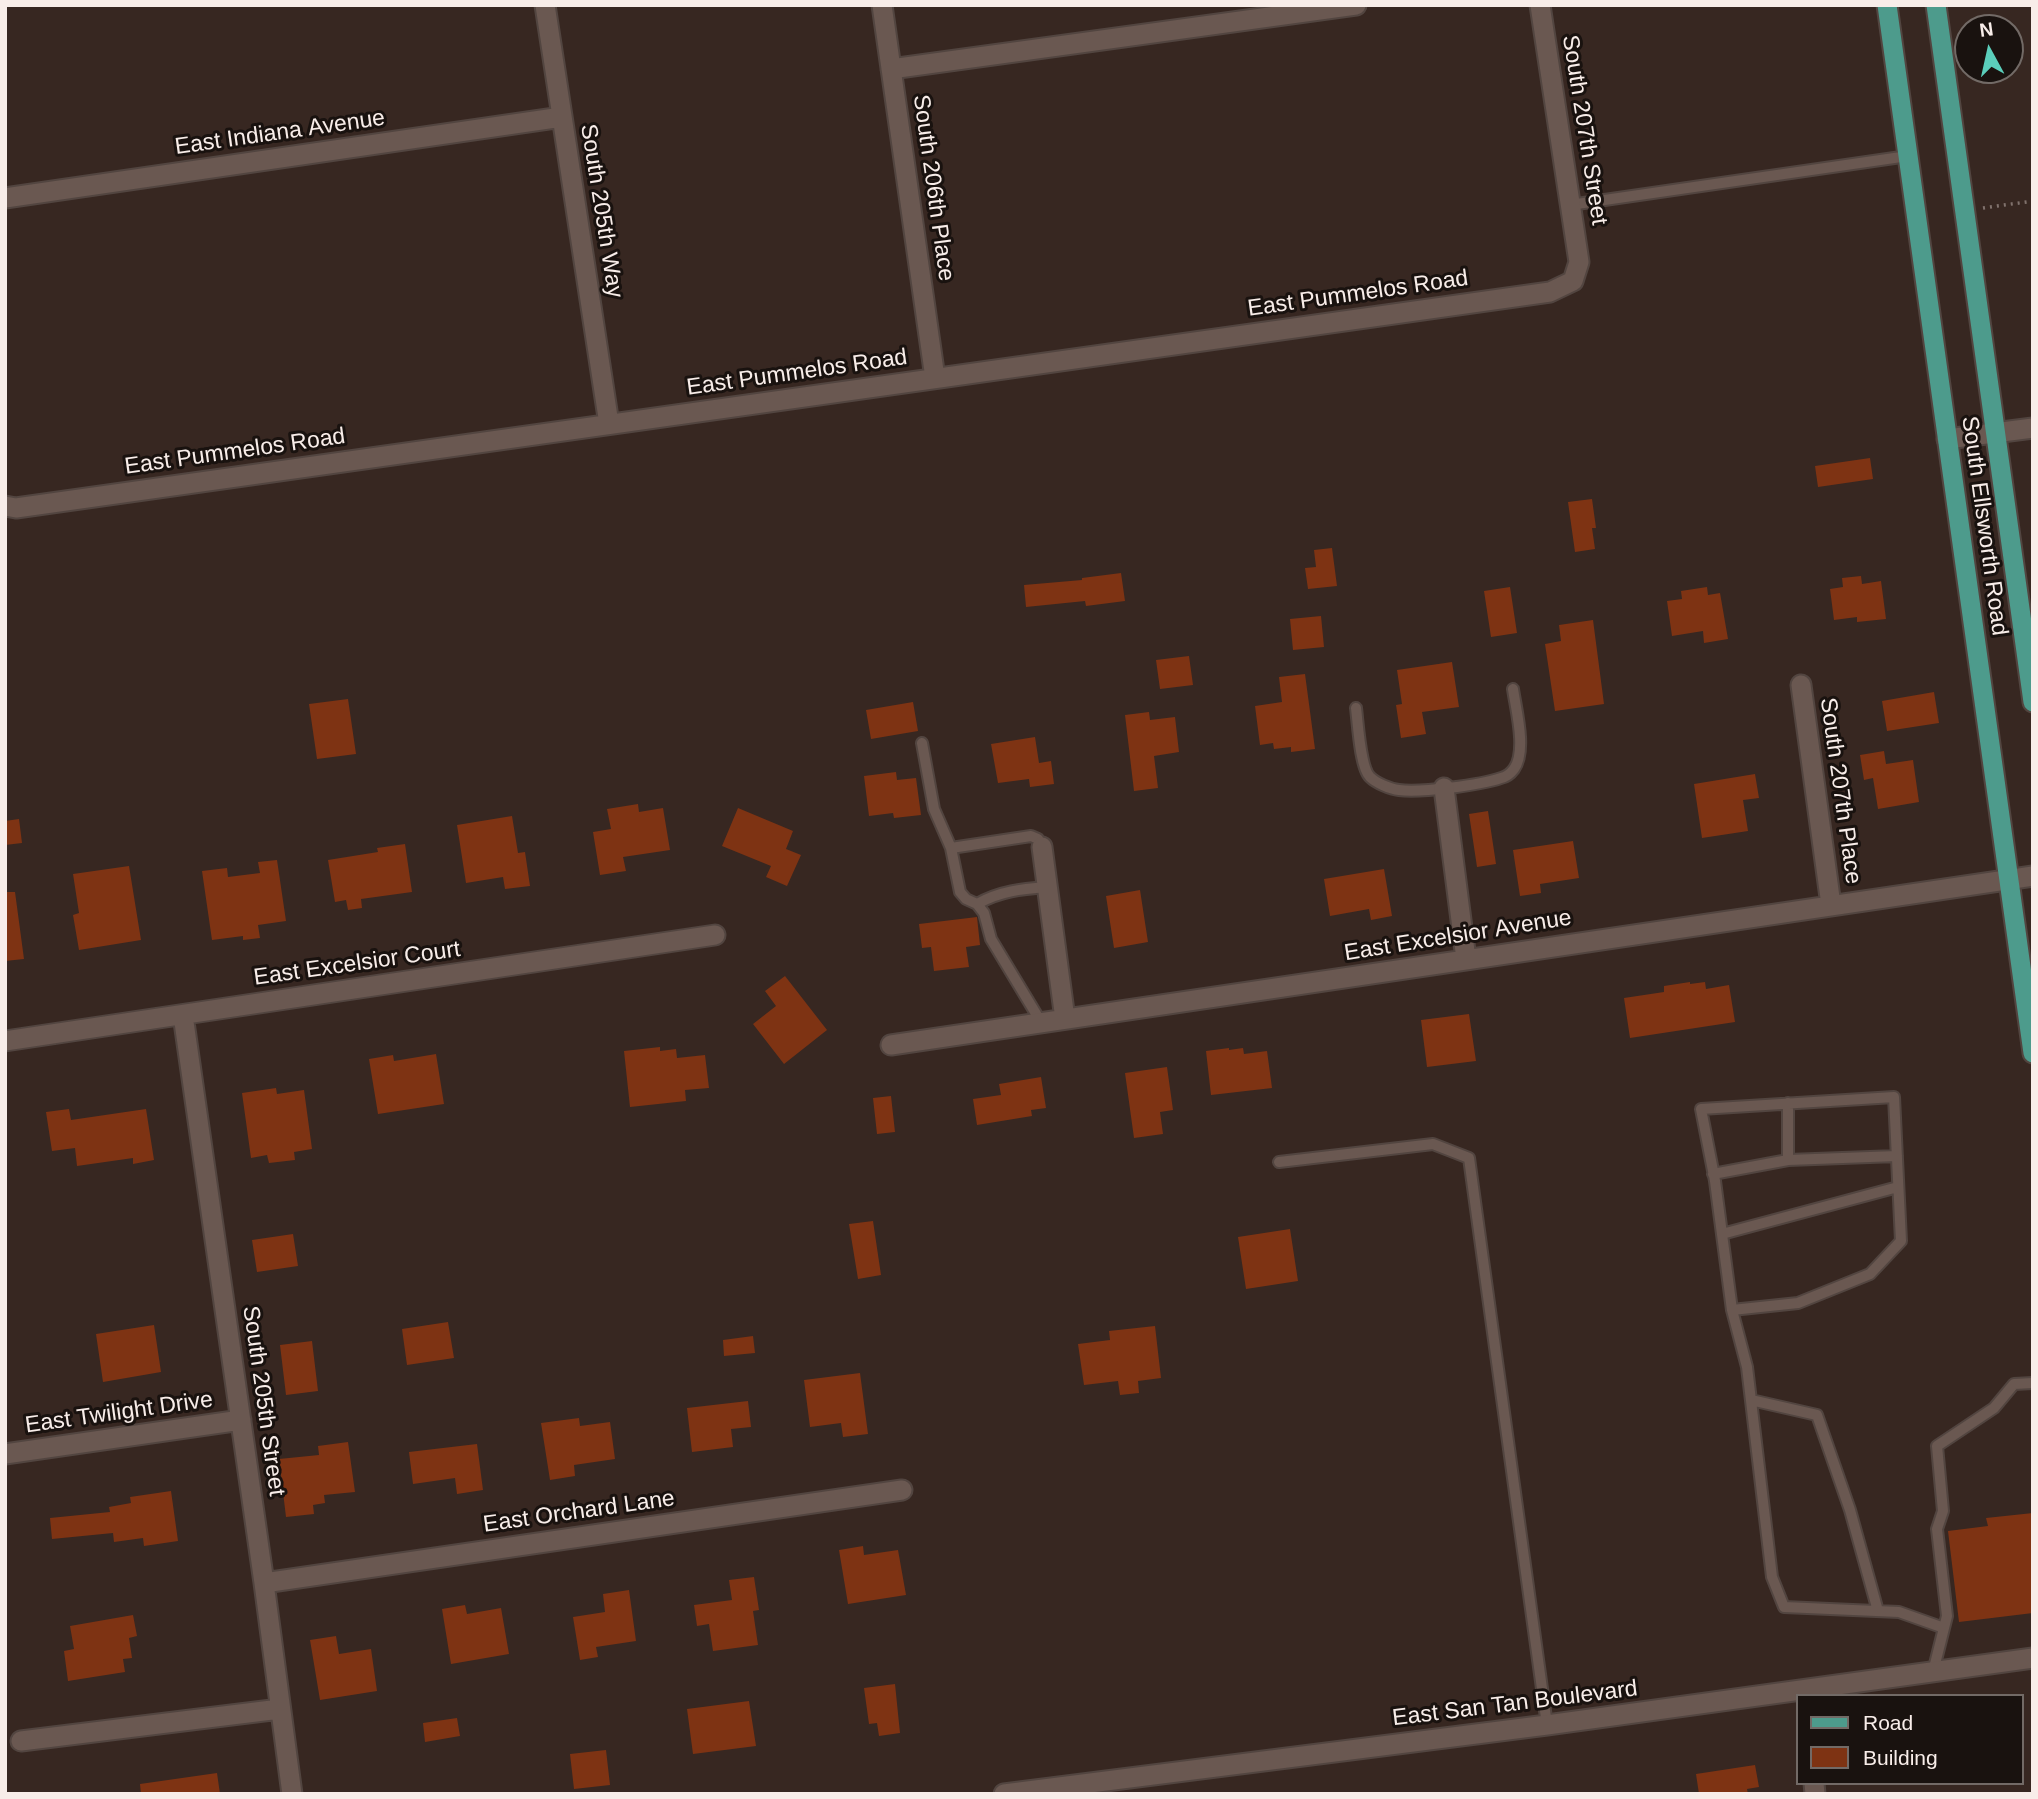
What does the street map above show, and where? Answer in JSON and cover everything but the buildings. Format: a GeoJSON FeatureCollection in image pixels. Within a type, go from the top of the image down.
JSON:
{"type":"FeatureCollection","features":[{"type":"Feature","properties":{"kind":"main road","name":"South Ellsworth Road"},"geometry":{"type":"LineString","coordinates":[[1886,5],[2033,1053]]}},
{"type":"Feature","properties":{"kind":"main road","name":"South Ellsworth Road"},"geometry":{"type":"LineString","coordinates":[[1936,5],[2033,702]]}},
{"type":"Feature","properties":{"kind":"street","name":"South 205th Way"},"geometry":{"type":"LineString","coordinates":[[545,5],[609,424]]}},
{"type":"Feature","properties":{"kind":"street","name":"South 206th Place"},"geometry":{"type":"LineString","coordinates":[[882,5],[935,378]]}},
{"type":"Feature","properties":{"kind":"street"},"geometry":{"type":"LineString","coordinates":[[891,69],[1356,5]]}},
{"type":"Feature","properties":{"kind":"street","name":"South 207th Street"},"geometry":{"type":"LineString","coordinates":[[1540,5],[1578,262]]}},
{"type":"Feature","properties":{"kind":"street","name":"East Indiana Avenue"},"geometry":{"type":"LineString","coordinates":[[5,198],[562,117]]}},
{"type":"Feature","properties":{"kind":"street","name":"East Pummelos Road"},"geometry":{"type":"LineString","coordinates":[[5,506],[16,508],[1550,292],[1573,281],[1578,262]]}},
{"type":"Feature","properties":{"kind":"street"},"geometry":{"type":"LineString","coordinates":[[1947,439],[2033,428]]}},
{"type":"Feature","properties":{"kind":"street","name":"South 207th Place"},"geometry":{"type":"LineString","coordinates":[[1801,685],[1831,905]]}},
{"type":"Feature","properties":{"kind":"street"},"geometry":{"type":"LineString","coordinates":[[1444,788],[1466,959]]}},
{"type":"Feature","properties":{"kind":"street"},"geometry":{"type":"LineString","coordinates":[[1042,847],[1065,1019]]}},
{"type":"Feature","properties":{"kind":"street","name":"East Excelsior Avenue"},"geometry":{"type":"LineString","coordinates":[[891,1045],[2033,876]]}},
{"type":"Feature","properties":{"kind":"street","name":"East Excelsior Court"},"geometry":{"type":"LineString","coordinates":[[5,1041],[715,935]]}},
{"type":"Feature","properties":{"kind":"street","name":"South 205th Street"},"geometry":{"type":"LineString","coordinates":[[183,1015],[292,1794]]}},
{"type":"Feature","properties":{"kind":"street","name":"East Twilight Drive"},"geometry":{"type":"LineString","coordinates":[[5,1454],[241,1420]]}},
{"type":"Feature","properties":{"kind":"street","name":"East Orchard Lane"},"geometry":{"type":"LineString","coordinates":[[264,1583],[902,1490]]}},
{"type":"Feature","properties":{"kind":"street","name":"East San Tan Boulevard"},"geometry":{"type":"LineString","coordinates":[[1004,1794],[1801,1693],[2033,1658]]}},
{"type":"Feature","properties":{"kind":"street"},"geometry":{"type":"LineString","coordinates":[[21,1741],[280,1709]]}},
{"type":"Feature","properties":{"kind":"lane"},"geometry":{"type":"LineString","coordinates":[[1570,205],[1908,156]]}},
{"type":"Feature","properties":{"kind":"lane"},"geometry":{"type":"LineString","coordinates":[[1356,708],[1363,760],[1369,777],[1387,787],[1401,790],[1444,788],[1503,778],[1515,768],[1519,760],[1520,745],[1513,689]]}},
{"type":"Feature","properties":{"kind":"lane"},"geometry":{"type":"LineString","coordinates":[[922,743],[934,809],[951,848],[960,892],[966,899],[977,904],[984,914],[992,939],[1041,1023]]}},
{"type":"Feature","properties":{"kind":"lane"},"geometry":{"type":"LineString","coordinates":[[951,848],[1031,836],[1038,839],[1042,847]]}},
{"type":"Feature","properties":{"kind":"lane"},"geometry":{"type":"LineString","coordinates":[[977,904],[992,895],[1047,887]]}},
{"type":"Feature","properties":{"kind":"lane"},"geometry":{"type":"LineString","coordinates":[[1732,1310],[1798,1303],[1870,1274],[1901,1241],[1894,1097],[1701,1109],[1732,1310],[1747,1367],[1772,1577],[1784,1607],[1899,1612],[1944,1628]]}},
{"type":"Feature","properties":{"kind":"lane"},"geometry":{"type":"LineString","coordinates":[[1788,1103],[1788,1160]]}},
{"type":"Feature","properties":{"kind":"lane"},"geometry":{"type":"LineString","coordinates":[[1279,1162],[1433,1144],[1469,1157],[1547,1725]]}},
{"type":"Feature","properties":{"kind":"lane"},"geometry":{"type":"LineString","coordinates":[[1713,1174],[1788,1160],[1897,1156]]}},
{"type":"Feature","properties":{"kind":"lane"},"geometry":{"type":"LineString","coordinates":[[1722,1234],[1898,1186]]}},
{"type":"Feature","properties":{"kind":"lane"},"geometry":{"type":"LineString","coordinates":[[1933,1672],[1947,1616],[1937,1529],[1943,1511],[1937,1446],[1994,1408],[2014,1384],[2033,1382]]}},
{"type":"Feature","properties":{"kind":"lane"},"geometry":{"type":"LineString","coordinates":[[1751,1400],[1817,1415],[1850,1510],[1878,1611]]}},
{"type":"Feature","properties":{"kind":"path"},"geometry":{"type":"LineString","coordinates":[[1963,211],[2033,201]]}}]}
